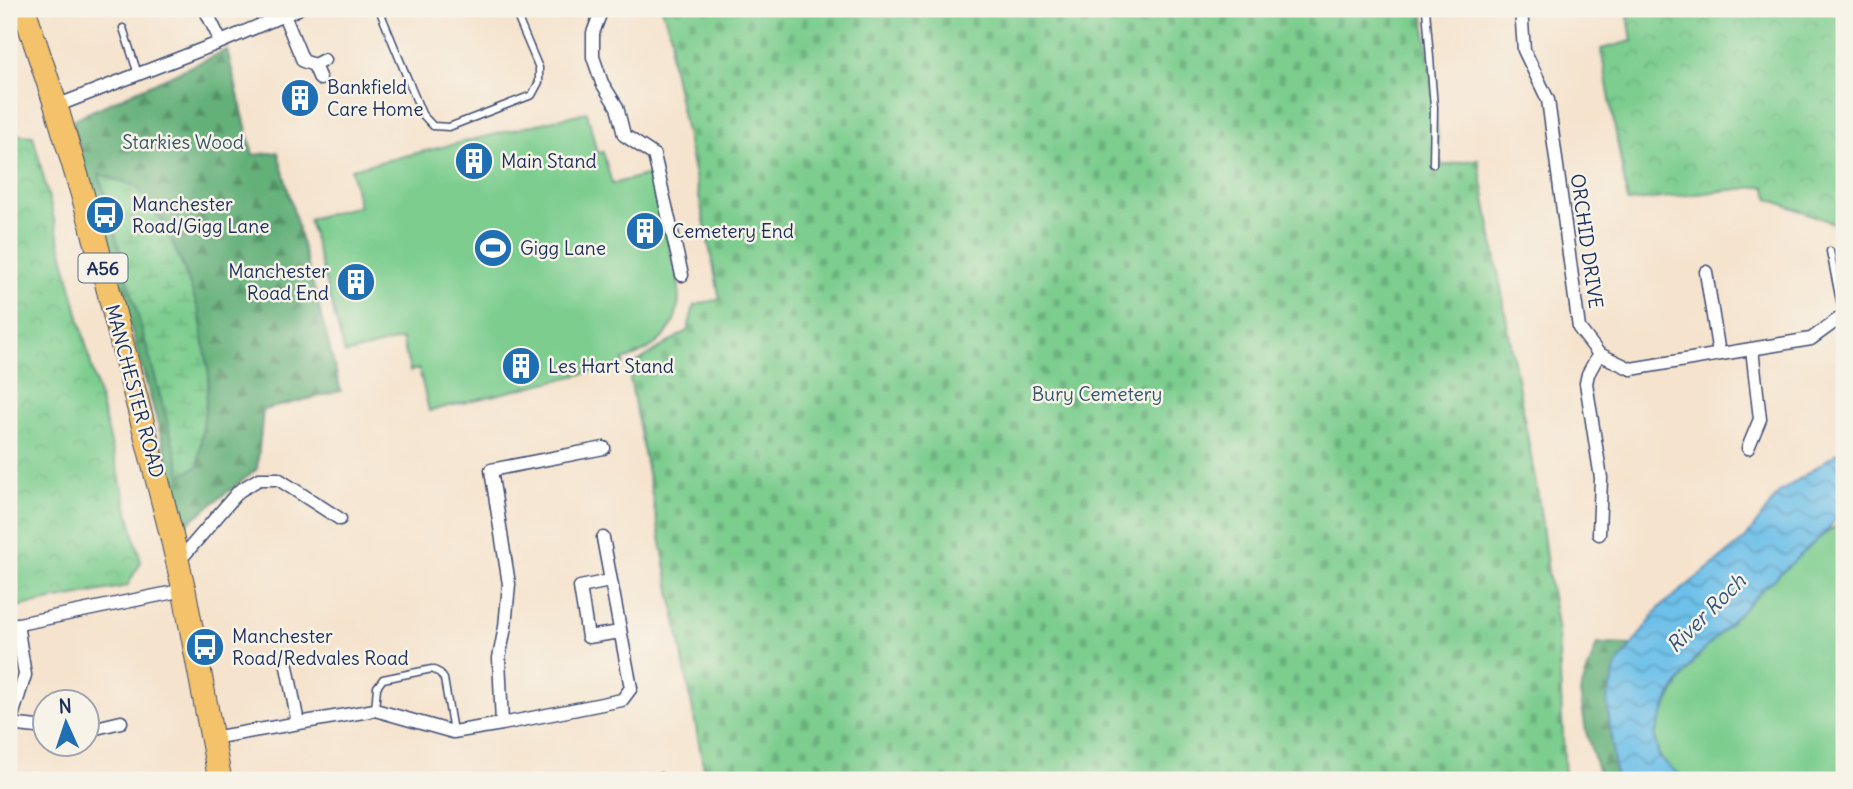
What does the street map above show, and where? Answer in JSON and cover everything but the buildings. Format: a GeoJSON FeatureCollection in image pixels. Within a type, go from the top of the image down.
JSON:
{"type":"FeatureCollection","features":[{"type":"Feature","properties":{"kind":"highway","name":"MANCHESTER ROAD"},"geometry":{"type":"LineString","coordinates":[[24,9],[91,223],[178,562],[220,780]]}},
{"type":"Feature","properties":{"kind":"street"},"geometry":{"type":"LineString","coordinates":[[205,9],[221,42]]}},
{"type":"Feature","properties":{"kind":"street"},"geometry":{"type":"LineString","coordinates":[[56,106],[221,42],[276,14],[298,9]]}},
{"type":"Feature","properties":{"kind":"street"},"geometry":{"type":"LineString","coordinates":[[602,9],[593,33],[593,57],[601,83],[617,107],[624,135],[654,155],[682,275]]}},
{"type":"Feature","properties":{"kind":"street","name":"ORCHID DRIVE"},"geometry":{"type":"LineString","coordinates":[[1521,9],[1524,50],[1548,100],[1579,328],[1599,354],[1631,369],[1811,339],[1844,316]]}},
{"type":"Feature","properties":{"kind":"street"},"geometry":{"type":"LineString","coordinates":[[276,14],[303,61],[319,63],[320,79]]}},
{"type":"Feature","properties":{"kind":"street"},"geometry":{"type":"LineString","coordinates":[[1706,272],[1719,354]]}},
{"type":"Feature","properties":{"kind":"street"},"geometry":{"type":"LineString","coordinates":[[1748,448],[1760,419],[1752,349]]}},
{"type":"Feature","properties":{"kind":"street"},"geometry":{"type":"LineString","coordinates":[[1599,354],[1586,383],[1601,478],[1600,534]]}},
{"type":"Feature","properties":{"kind":"street"},"geometry":{"type":"LineString","coordinates":[[502,724],[499,658],[509,584],[491,470],[604,448]]}},
{"type":"Feature","properties":{"kind":"street"},"geometry":{"type":"LineString","coordinates":[[178,562],[239,491],[259,480],[278,479],[340,519]]}},
{"type":"Feature","properties":{"kind":"street"},"geometry":{"type":"LineString","coordinates":[[212,738],[375,710],[453,732],[622,700],[631,688],[603,538]]}},
{"type":"Feature","properties":{"kind":"street"},"geometry":{"type":"LineString","coordinates":[[610,581],[580,587],[588,637],[620,632]]}},
{"type":"Feature","properties":{"kind":"street"},"geometry":{"type":"LineString","coordinates":[[32,727],[9,725],[25,675],[13,625],[184,590]]}},
{"type":"Feature","properties":{"kind":"street"},"geometry":{"type":"LineString","coordinates":[[285,656],[298,723]]}},
{"type":"Feature","properties":{"kind":"street"},"geometry":{"type":"LineString","coordinates":[[102,727],[121,722]]}},
{"type":"Feature","properties":{"kind":"lane"},"geometry":{"type":"LineString","coordinates":[[379,9],[422,114],[433,126],[449,127],[532,95],[539,82],[538,68],[514,9]]}},
{"type":"Feature","properties":{"kind":"lane"},"geometry":{"type":"LineString","coordinates":[[1426,9],[1434,107],[1433,164]]}},
{"type":"Feature","properties":{"kind":"lane"},"geometry":{"type":"LineString","coordinates":[[123,28],[138,74]]}},
{"type":"Feature","properties":{"kind":"lane"},"geometry":{"type":"LineString","coordinates":[[1830,251],[1844,316]]}},
{"type":"Feature","properties":{"kind":"lane"},"geometry":{"type":"LineString","coordinates":[[375,710],[377,687],[383,679],[432,669],[444,679],[453,732]]}},
{"type":"Feature","properties":{"kind":"green space","name":"Bury Cemetery"},"geometry":{"type":"Polygon","coordinates":[[[662,9],[1423,9],[1442,166],[1478,159],[1539,502],[1558,632],[1565,780],[706,780],[628,368],[688,330],[694,305],[720,299],[670,54],[672,38],[662,9]]]}},
{"type":"Feature","properties":{"kind":"green space"},"geometry":{"type":"Polygon","coordinates":[[[1627,9],[1844,9],[1844,227],[1769,199],[1765,186],[1628,202],[1601,49],[1632,41],[1627,9]]]}},
{"type":"Feature","properties":{"kind":"green space","name":"Starkies Wood"},"geometry":{"type":"Polygon","coordinates":[[[227,50],[253,155],[278,152],[341,391],[263,410],[257,469],[186,524],[72,120],[227,50]],[[136,186],[183,474],[198,465],[209,376],[199,312],[165,226],[136,186]]]}},
{"type":"Feature","properties":{"kind":"green space","name":"Gigg Lane"},"geometry":{"type":"Polygon","coordinates":[[[587,112],[597,153],[603,152],[612,184],[650,174],[678,277],[678,307],[675,319],[661,339],[651,347],[623,360],[624,364],[429,411],[419,369],[410,371],[402,339],[345,354],[309,219],[359,206],[351,169],[587,112]]]}},
{"type":"Feature","properties":{"kind":"green space"},"geometry":{"type":"Polygon","coordinates":[[[9,134],[33,136],[141,562],[127,586],[9,608],[9,134]]]}},
{"type":"Feature","properties":{"kind":"green space"},"geometry":{"type":"Polygon","coordinates":[[[99,174],[136,186],[165,226],[199,312],[209,376],[198,466],[182,475],[99,174]]]}},
{"type":"Feature","properties":{"kind":"green space"},"geometry":{"type":"Polygon","coordinates":[[[1844,522],[1844,780],[1688,780],[1681,776],[1661,758],[1655,736],[1672,695],[1685,674],[1716,636],[1750,601],[1813,543],[1844,522]]]}},
{"type":"Feature","properties":{"kind":"green space"},"geometry":{"type":"Polygon","coordinates":[[[1597,644],[1632,645],[1616,667],[1607,700],[1616,780],[1601,780],[1586,732],[1580,692],[1597,644]]]}},
{"type":"Feature","properties":{"kind":"water","name":"River Roch"},"geometry":{"type":"Polygon","coordinates":[[[1844,448],[1844,508],[1827,531],[1760,592],[1696,658],[1670,696],[1655,734],[1658,756],[1688,780],[1616,780],[1607,700],[1616,667],[1659,608],[1745,539],[1779,493],[1844,448]]]}},
{"type":"Feature","properties":{"kind":"place","name":"Bankfield Care Home"},"geometry":{"type":"Point","coordinates":[300,98]}},
{"type":"Feature","properties":{"kind":"place","name":"Main Stand"},"geometry":{"type":"Point","coordinates":[474,161]}},
{"type":"Feature","properties":{"kind":"place","name":"Manchester Road/Gigg Lane"},"geometry":{"type":"Point","coordinates":[105,215]}},
{"type":"Feature","properties":{"kind":"place","name":"Cemetery End"},"geometry":{"type":"Point","coordinates":[645,231]}},
{"type":"Feature","properties":{"kind":"place","name":"Gigg Lane"},"geometry":{"type":"Point","coordinates":[493,248]}},
{"type":"Feature","properties":{"kind":"place","name":"Manchester Road End"},"geometry":{"type":"Point","coordinates":[356,282]}},
{"type":"Feature","properties":{"kind":"place","name":"Les Hart Stand"},"geometry":{"type":"Point","coordinates":[521,366]}},
{"type":"Feature","properties":{"kind":"place","name":"Manchester Road/Redvales Road"},"geometry":{"type":"Point","coordinates":[205,647]}}]}
